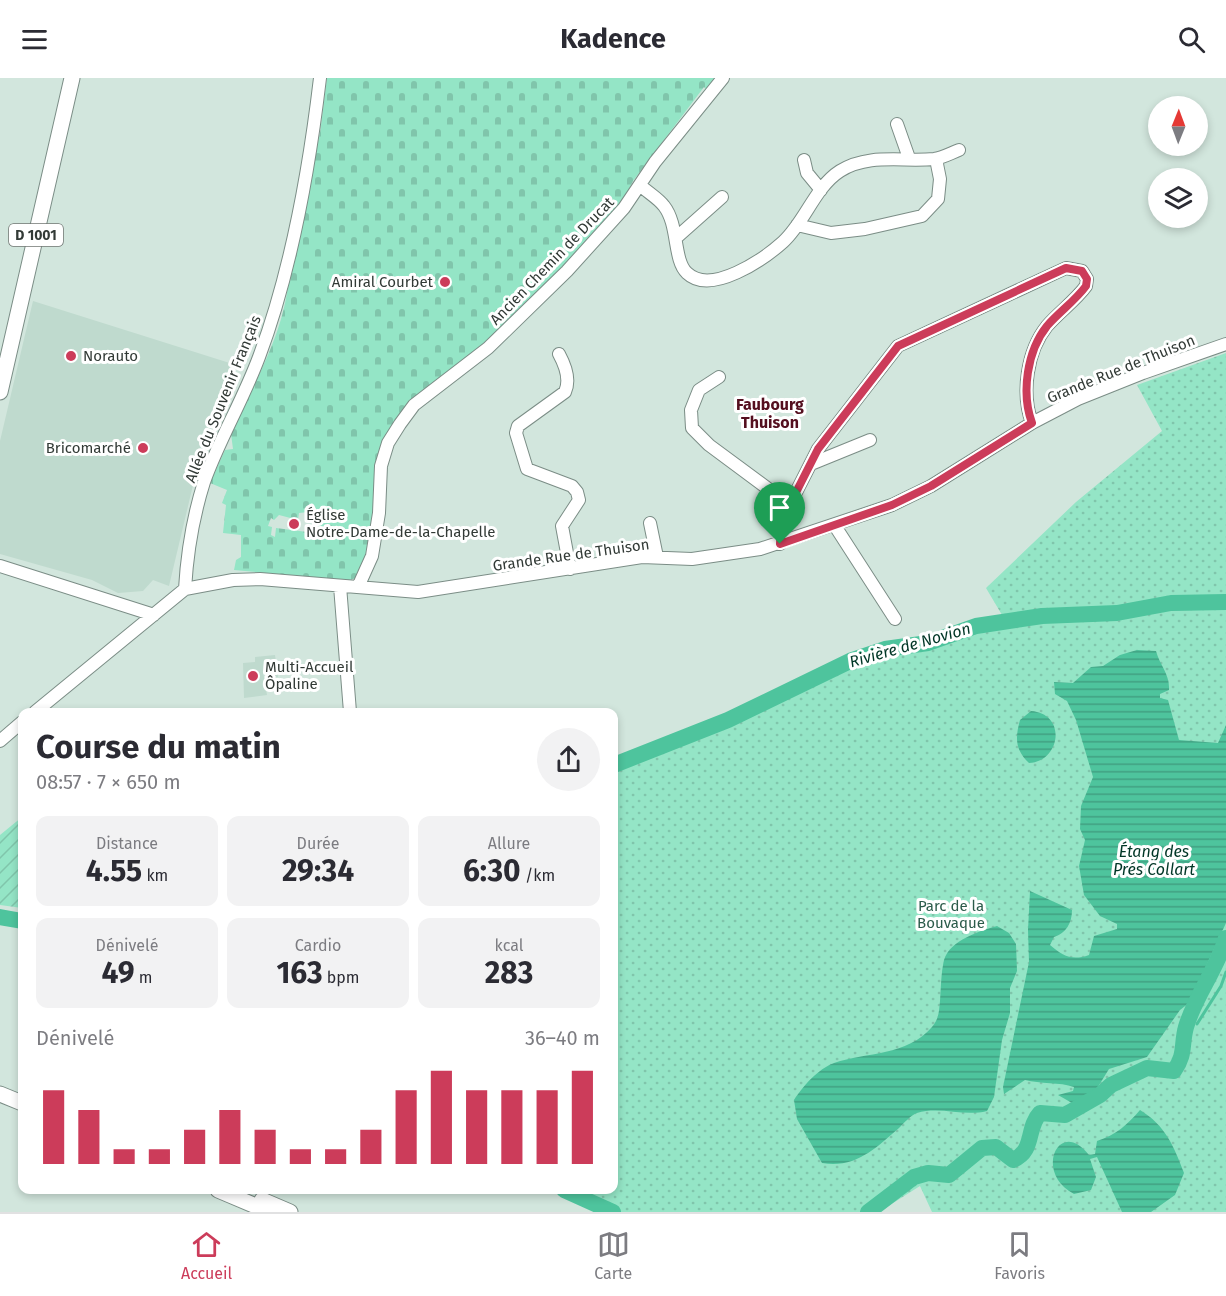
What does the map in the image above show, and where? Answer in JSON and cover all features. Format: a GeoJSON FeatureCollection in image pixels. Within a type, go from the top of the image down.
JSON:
{"type":"FeatureCollection","features":[{"type":"Feature","properties":{"kind":"main road","name":"D 1001"},"geometry":{"type":"LineString","coordinates":[[0,392],[72,78]]}},
{"type":"Feature","properties":{"kind":"main road"},"geometry":{"type":"LineString","coordinates":[[0,1085],[18,1093]]}},
{"type":"Feature","properties":{"kind":"main road"},"geometry":{"type":"LineString","coordinates":[[0,1094],[18,1101]]}},
{"type":"Feature","properties":{"kind":"main road"},"geometry":{"type":"LineString","coordinates":[[227,1194],[270,1212]]}},
{"type":"Feature","properties":{"kind":"main road"},"geometry":{"type":"LineString","coordinates":[[247,1194],[290,1212]]}},
{"type":"Feature","properties":{"kind":"street","name":"Allée du Souvenir Français"},"geometry":{"type":"LineString","coordinates":[[185,590],[187,560],[204,482],[259,357],[282,287],[312,141],[320,78]]}},
{"type":"Feature","properties":{"kind":"street","name":"Ancien Chemin de Drucat"},"geometry":{"type":"LineString","coordinates":[[358,588],[372,556],[379,513],[381,466],[388,443],[400,424],[414,405],[488,348],[534,307],[624,208],[723,78]]}},
{"type":"Feature","properties":{"kind":"street"},"geometry":{"type":"LineString","coordinates":[[897,124],[909,158]]}},
{"type":"Feature","properties":{"kind":"street"},"geometry":{"type":"LineString","coordinates":[[640,185],[664,206],[677,237],[679,263],[688,275],[705,281],[720,280],[748,267],[784,242],[821,190],[839,172],[857,163],[889,158],[936,159],[960,150]]}},
{"type":"Feature","properties":{"kind":"street"},"geometry":{"type":"LineString","coordinates":[[797,225],[831,232],[865,229],[922,216],[938,199],[940,179],[936,159]]}},
{"type":"Feature","properties":{"kind":"street"},"geometry":{"type":"LineString","coordinates":[[804,160],[807,173],[821,190]]}},
{"type":"Feature","properties":{"kind":"street"},"geometry":{"type":"LineString","coordinates":[[677,237],[722,196]]}},
{"type":"Feature","properties":{"kind":"street"},"geometry":{"type":"LineString","coordinates":[[780,544],[781,526],[818,449],[898,346],[1066,268],[1074,268],[1082,271],[1087,279],[1086,286],[1043,333],[1029,367],[1026,407],[1032,423]]}},
{"type":"Feature","properties":{"kind":"street","name":"Grande Rue de Thuison"},"geometry":{"type":"LineString","coordinates":[[40,708],[185,590],[233,580],[260,579],[418,592],[657,557],[692,559],[728,556],[780,544],[892,505],[931,486],[1032,423],[1078,399],[1226,344]]}},
{"type":"Feature","properties":{"kind":"street"},"geometry":{"type":"LineString","coordinates":[[559,354],[565,366],[568,386],[565,392],[518,426],[516,433],[527,469],[572,486],[578,492],[579,500],[562,526],[570,569]]}},
{"type":"Feature","properties":{"kind":"street"},"geometry":{"type":"LineString","coordinates":[[719,377],[699,390],[691,410],[692,428],[709,446],[790,505]]}},
{"type":"Feature","properties":{"kind":"street"},"geometry":{"type":"LineString","coordinates":[[810,464],[870,440]]}},
{"type":"Feature","properties":{"kind":"street"},"geometry":{"type":"LineString","coordinates":[[650,523],[657,557]]}},
{"type":"Feature","properties":{"kind":"street"},"geometry":{"type":"LineString","coordinates":[[835,526],[895,619]]}},
{"type":"Feature","properties":{"kind":"street"},"geometry":{"type":"LineString","coordinates":[[0,566],[154,615]]}},
{"type":"Feature","properties":{"kind":"street"},"geometry":{"type":"LineString","coordinates":[[340,586],[350,708]]}},
{"type":"Feature","properties":{"kind":"street"},"geometry":{"type":"LineString","coordinates":[[0,741],[18,726]]}},
{"type":"Feature","properties":{"kind":"shaded area"},"geometry":{"type":"Polygon","coordinates":[[[33,301],[236,365],[199,460],[169,586],[153,580],[143,591],[118,593],[92,580],[0,554],[0,441],[33,301]]]}},
{"type":"Feature","properties":{"kind":"shaded area","name":"Multi-Accueil Ôpaline"},"geometry":{"type":"Polygon","coordinates":[[[275,655],[278,677],[267,678],[266,672],[263,672],[267,695],[244,698],[243,663],[255,662],[255,657],[275,655]]]}},
{"type":"Feature","properties":{"kind":"green space"},"geometry":{"type":"Polygon","coordinates":[[[327,78],[717,78],[707,90],[704,87],[633,181],[620,207],[556,279],[393,426],[376,503],[369,550],[358,577],[348,581],[234,570],[236,560],[241,557],[241,535],[223,533],[226,505],[222,503],[227,490],[210,483],[225,450],[233,449],[231,434],[276,335],[287,293],[289,272],[320,133],[327,78]],[[308,512],[299,513],[298,520],[279,515],[274,520],[271,518],[268,526],[272,527],[271,535],[275,537],[276,528],[315,533],[319,526],[316,515],[308,512]]]}},
{"type":"Feature","properties":{"kind":"green space","name":"Parc de la Bouvaque"},"geometry":{"type":"Polygon","coordinates":[[[1226,353],[1226,1212],[932,1212],[920,1186],[879,1212],[597,1212],[559,1194],[618,1194],[618,759],[726,716],[852,657],[886,647],[927,641],[1002,615],[986,588],[1076,502],[1162,431],[1137,385],[1226,353]]]}},
{"type":"Feature","properties":{"kind":"green space"},"geometry":{"type":"Polygon","coordinates":[[[18,820],[18,907],[0,905],[0,835],[18,820]]]}},
{"type":"Feature","properties":{"kind":"water","name":"Étang des Prés Collart"},"geometry":{"type":"Polygon","coordinates":[[[1137,650],[1156,651],[1169,684],[1169,690],[1160,694],[1160,698],[1168,700],[1179,740],[1218,743],[1226,725],[1226,923],[1189,1003],[1180,1010],[1147,1057],[1109,1069],[1096,1090],[1072,1103],[1058,1095],[1073,1091],[1074,1087],[1063,1084],[1025,1080],[1004,1094],[1003,1087],[1029,962],[1030,891],[1072,910],[1068,927],[1054,937],[1050,945],[1064,955],[1078,958],[1089,955],[1094,936],[1117,929],[1117,924],[1100,916],[1084,895],[1079,866],[1085,840],[1080,829],[1081,806],[1093,777],[1076,720],[1067,701],[1055,694],[1054,682],[1073,683],[1091,667],[1103,666],[1120,655],[1137,650]]]}},
{"type":"Feature","properties":{"kind":"water"},"geometry":{"type":"Polygon","coordinates":[[[1031,711],[1043,714],[1051,720],[1056,738],[1048,755],[1040,761],[1029,763],[1017,743],[1017,732],[1020,720],[1031,711]]]}},
{"type":"Feature","properties":{"kind":"water"},"geometry":{"type":"Polygon","coordinates":[[[997,926],[1009,933],[1016,944],[1017,971],[1010,988],[1010,1013],[1002,1040],[994,1097],[987,1111],[917,1113],[882,1143],[855,1160],[834,1164],[822,1163],[797,1119],[794,1100],[811,1079],[822,1069],[834,1063],[886,1052],[911,1043],[922,1036],[932,1027],[937,1018],[943,965],[947,953],[966,937],[997,926]]]}},
{"type":"Feature","properties":{"kind":"water"},"geometry":{"type":"Polygon","coordinates":[[[1140,1110],[1162,1129],[1180,1163],[1184,1173],[1175,1195],[1151,1212],[1122,1212],[1097,1157],[1090,1159],[1096,1177],[1091,1190],[1074,1194],[1062,1185],[1055,1174],[1053,1162],[1055,1152],[1060,1145],[1068,1142],[1078,1145],[1089,1155],[1095,1154],[1097,1141],[1121,1129],[1140,1110]]]}},
{"type":"Feature","properties":{"kind":"waterway","name":"Rivière de Novion"},"geometry":{"type":"LineString","coordinates":[[618,763],[728,720],[852,660],[885,649],[928,643],[976,626],[1042,616],[1117,613],[1171,603],[1226,602]]}},
{"type":"Feature","properties":{"kind":"waterway"},"geometry":{"type":"LineString","coordinates":[[0,917],[18,920]]}},
{"type":"Feature","properties":{"kind":"waterway"},"geometry":{"type":"LineString","coordinates":[[868,1212],[914,1177],[928,1173],[949,1175],[982,1148],[996,1147],[1013,1160],[1020,1156],[1028,1145],[1033,1125],[1040,1113],[1065,1115],[1100,1095],[1111,1085],[1147,1068],[1174,1071],[1182,1054],[1190,1016],[1226,938]]}},
{"type":"Feature","properties":{"kind":"waterway"},"geometry":{"type":"LineString","coordinates":[[1197,1024],[1221,986],[1226,972]]}},
{"type":"Feature","properties":{"kind":"waterway"},"geometry":{"type":"LineString","coordinates":[[573,1194],[613,1212]]}},
{"type":"Feature","properties":{"kind":"place","name":"Amiral Courbet"},"geometry":{"type":"Point","coordinates":[445,282]}},
{"type":"Feature","properties":{"kind":"place","name":"Norauto"},"geometry":{"type":"Point","coordinates":[71,356]}},
{"type":"Feature","properties":{"kind":"place","name":"Bricomarché"},"geometry":{"type":"Point","coordinates":[143,448]}},
{"type":"Feature","properties":{"kind":"place","name":"Église Notre-Dame-de-la-Chapelle"},"geometry":{"type":"Point","coordinates":[294,524]}},
{"type":"Feature","properties":{"kind":"place","name":"Multi-Accueil Ôpaline"},"geometry":{"type":"Point","coordinates":[253,676]}},
{"type":"Feature","properties":{"kind":"district","name":"Faubourg Thuison"},"geometry":{"type":"Point","coordinates":[770,413]}},
{"type":"Feature","properties":{"kind":"route"},"geometry":{"type":"LineString","coordinates":[[1066,268],[1082,271],[1087,279],[1086,286],[1048,325],[1037,340],[1029,367],[1026,407],[1032,423],[931,486],[892,505],[780,544],[784,516],[818,449],[898,346],[910,338],[1066,268]]}}]}
